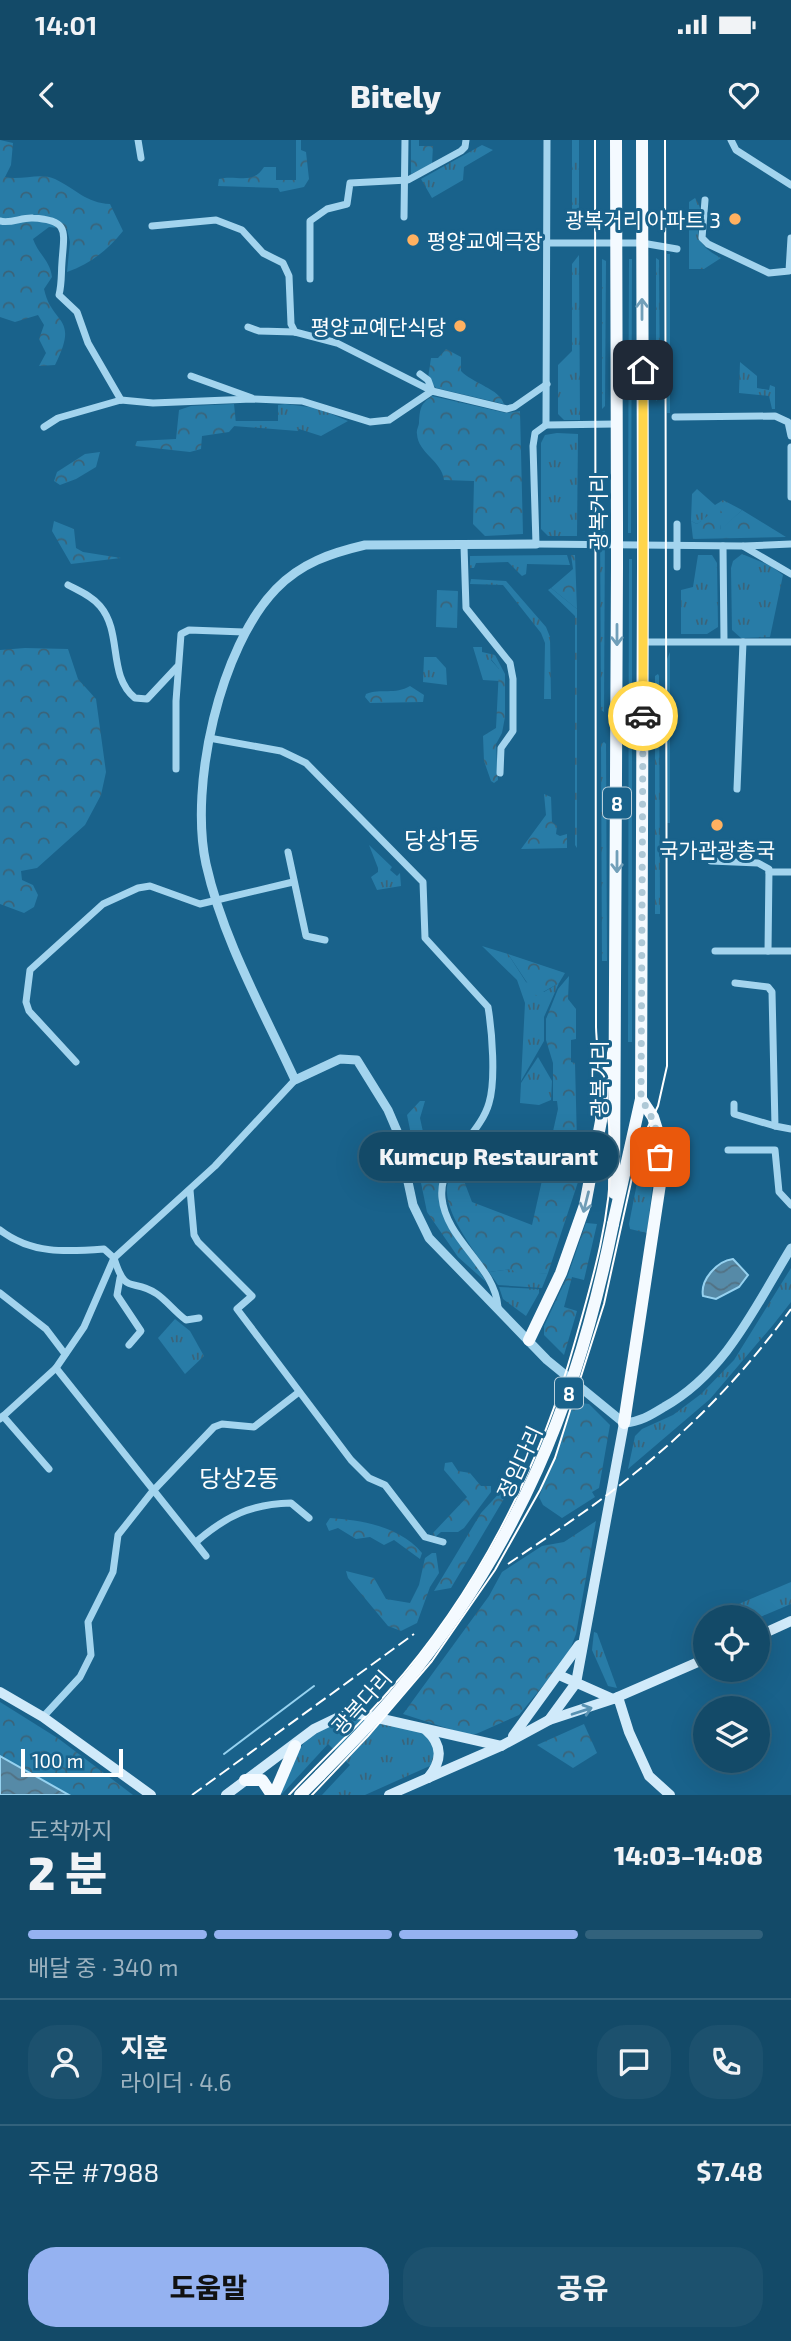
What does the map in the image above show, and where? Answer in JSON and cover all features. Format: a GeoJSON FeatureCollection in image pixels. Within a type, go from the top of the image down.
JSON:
{"type":"FeatureCollection","features":[{"type":"Feature","properties":{"kind":"highway","name":"광복거리"},"geometry":{"type":"LineString","coordinates":[[614,1224],[617,1039],[617,140]]}},
{"type":"Feature","properties":{"kind":"highway","name":"광복거리"},"geometry":{"type":"LineString","coordinates":[[614,1224],[641,1099],[642,140]]}},
{"type":"Feature","properties":{"kind":"highway"},"geometry":{"type":"LineString","coordinates":[[528,1340],[561,1273],[585,1205],[599,1135],[603,1088],[617,1039]]}},
{"type":"Feature","properties":{"kind":"highway"},"geometry":{"type":"LineString","coordinates":[[624,1423],[660,1184],[659,1136],[653,1117],[641,1099]]}},
{"type":"Feature","properties":{"kind":"highway","name":"정임다리"},"geometry":{"type":"LineString","coordinates":[[428,1653],[496,1551],[540,1470],[560,1419],[596,1303],[614,1224]]}},
{"type":"Feature","properties":{"kind":"highway","name":"광복다리"},"geometry":{"type":"LineString","coordinates":[[300,1795],[399,1691],[428,1653]]}},
{"type":"Feature","properties":{"kind":"highway"},"geometry":{"type":"LineString","coordinates":[[245,1780],[262,1780],[273,1795],[295,1746]]}},
{"type":"Feature","properties":{"kind":"main road"},"geometry":{"type":"LineString","coordinates":[[550,1720],[576,1683],[624,1423]]}},
{"type":"Feature","properties":{"kind":"main road"},"geometry":{"type":"LineString","coordinates":[[770,1631],[791,1621]]}},
{"type":"Feature","properties":{"kind":"main road"},"geometry":{"type":"LineString","coordinates":[[506,1743],[559,1675],[586,1633]]}},
{"type":"Feature","properties":{"kind":"main road"},"geometry":{"type":"LineString","coordinates":[[389,1795],[506,1743],[550,1720],[616,1698],[693,1664]]}},
{"type":"Feature","properties":{"kind":"main road"},"geometry":{"type":"LineString","coordinates":[[559,1675],[616,1698],[649,1776],[670,1795]]}},
{"type":"Feature","properties":{"kind":"main road"},"geometry":{"type":"LineString","coordinates":[[0,1692],[43,1717],[151,1795]]}},
{"type":"Feature","properties":{"kind":"main road"},"geometry":{"type":"LineString","coordinates":[[532,1712],[550,1720]]}},
{"type":"Feature","properties":{"kind":"main road"},"geometry":{"type":"LineString","coordinates":[[226,1795],[295,1746],[314,1729],[341,1716],[360,1714],[506,1743]]}},
{"type":"Feature","properties":{"kind":"main road"},"geometry":{"type":"LineString","coordinates":[[424,1728],[433,1736],[440,1749],[439,1758],[428,1778]]}},
{"type":"Feature","properties":{"kind":"street"},"geometry":{"type":"LineString","coordinates":[[138,140],[141,158]]}},
{"type":"Feature","properties":{"kind":"street"},"geometry":{"type":"LineString","coordinates":[[404,217],[405,140]]}},
{"type":"Feature","properties":{"kind":"street"},"geometry":{"type":"LineString","coordinates":[[310,279],[310,221],[327,209],[347,204],[350,183],[404,180],[461,151],[466,147],[466,140]]}},
{"type":"Feature","properties":{"kind":"street"},"geometry":{"type":"LineString","coordinates":[[546,425],[549,243],[547,140]]}},
{"type":"Feature","properties":{"kind":"street"},"geometry":{"type":"LineString","coordinates":[[731,140],[736,150],[791,185]]}},
{"type":"Feature","properties":{"kind":"street"},"geometry":{"type":"LineString","coordinates":[[705,200],[702,239],[769,273],[789,271],[791,238]]}},
{"type":"Feature","properties":{"kind":"street"},"geometry":{"type":"LineString","coordinates":[[0,212],[3,221],[30,217],[56,221],[63,227],[66,246],[59,295],[77,312],[88,343],[121,400]]}},
{"type":"Feature","properties":{"kind":"street"},"geometry":{"type":"LineString","coordinates":[[152,226],[216,220],[242,230],[263,253],[283,263],[289,276],[291,324],[295,332]]}},
{"type":"Feature","properties":{"kind":"street"},"geometry":{"type":"LineString","coordinates":[[549,243],[642,243],[677,249]]}},
{"type":"Feature","properties":{"kind":"street"},"geometry":{"type":"LineString","coordinates":[[248,327],[259,331],[295,332],[337,343],[432,391],[507,409],[547,384]]}},
{"type":"Feature","properties":{"kind":"street"},"geometry":{"type":"LineString","coordinates":[[420,374],[428,380],[432,391]]}},
{"type":"Feature","properties":{"kind":"street"},"geometry":{"type":"LineString","coordinates":[[191,376],[252,399]]}},
{"type":"Feature","properties":{"kind":"street"},"geometry":{"type":"LineString","coordinates":[[44,427],[58,418],[121,400],[190,403],[252,399],[302,401],[370,422],[390,420],[432,391]]}},
{"type":"Feature","properties":{"kind":"street"},"geometry":{"type":"LineString","coordinates":[[676,417],[779,416],[788,422],[791,436]]}},
{"type":"Feature","properties":{"kind":"street"},"geometry":{"type":"LineString","coordinates":[[536,544],[533,446],[536,433],[546,425],[616,424]]}},
{"type":"Feature","properties":{"kind":"street"},"geometry":{"type":"LineString","coordinates":[[791,447],[791,497]]}},
{"type":"Feature","properties":{"kind":"street"},"geometry":{"type":"LineString","coordinates":[[677,524],[677,567]]}},
{"type":"Feature","properties":{"kind":"street"},"geometry":{"type":"LineString","coordinates":[[295,1080],[216,898],[202,835],[209,738],[244,632],[278,587],[320,557],[365,545],[791,544]]}},
{"type":"Feature","properties":{"kind":"street"},"geometry":{"type":"LineString","coordinates":[[464,546],[466,608],[510,663],[513,679],[513,731],[499,755],[500,773]]}},
{"type":"Feature","properties":{"kind":"street"},"geometry":{"type":"LineString","coordinates":[[723,546],[724,641]]}},
{"type":"Feature","properties":{"kind":"street"},"geometry":{"type":"LineString","coordinates":[[743,546],[791,574]]}},
{"type":"Feature","properties":{"kind":"street"},"geometry":{"type":"LineString","coordinates":[[68,584],[95,601],[107,616],[113,628],[121,683],[135,698],[142,700],[153,695],[177,667]]}},
{"type":"Feature","properties":{"kind":"street"},"geometry":{"type":"LineString","coordinates":[[176,769],[177,667],[181,634],[189,631],[244,632]]}},
{"type":"Feature","properties":{"kind":"street"},"geometry":{"type":"LineString","coordinates":[[643,642],[791,642]]}},
{"type":"Feature","properties":{"kind":"street"},"geometry":{"type":"LineString","coordinates":[[737,789],[743,642]]}},
{"type":"Feature","properties":{"kind":"street"},"geometry":{"type":"LineString","coordinates":[[209,738],[291,754],[321,776],[423,881],[425,938],[488,1007],[489,1103],[451,1163],[442,1200],[459,1238],[492,1286],[498,1307]]}},
{"type":"Feature","properties":{"kind":"street"},"geometry":{"type":"LineString","coordinates":[[288,852],[306,936],[325,940]]}},
{"type":"Feature","properties":{"kind":"street"},"geometry":{"type":"LineString","coordinates":[[711,861],[758,863],[769,869],[768,951]]}},
{"type":"Feature","properties":{"kind":"street"},"geometry":{"type":"LineString","coordinates":[[769,872],[791,872]]}},
{"type":"Feature","properties":{"kind":"street"},"geometry":{"type":"LineString","coordinates":[[76,1062],[29,1011],[26,1002],[30,971],[103,904],[138,888],[150,886],[200,904],[216,898],[293,882]]}},
{"type":"Feature","properties":{"kind":"street"},"geometry":{"type":"LineString","coordinates":[[715,951],[791,951]]}},
{"type":"Feature","properties":{"kind":"street"},"geometry":{"type":"LineString","coordinates":[[735,984],[768,987],[772,992],[775,1126]]}},
{"type":"Feature","properties":{"kind":"street"},"geometry":{"type":"LineString","coordinates":[[48,1469],[2,1417],[56,1368],[84,1327],[114,1258],[190,1190],[295,1080],[340,1059],[357,1060],[388,1110],[402,1150],[413,1205],[429,1238],[528,1340],[578,1387],[624,1423],[636,1422],[654,1413],[707,1376],[722,1359],[791,1248]]}},
{"type":"Feature","properties":{"kind":"street"},"geometry":{"type":"LineString","coordinates":[[734,1104],[734,1114],[791,1129]]}},
{"type":"Feature","properties":{"kind":"street"},"geometry":{"type":"LineString","coordinates":[[728,1150],[775,1150],[779,1192],[791,1205]]}},
{"type":"Feature","properties":{"kind":"street"},"geometry":{"type":"LineString","coordinates":[[190,1190],[194,1234],[215,1262],[248,1289],[252,1296],[237,1309],[351,1460],[369,1478],[386,1485],[420,1533],[430,1541],[443,1542]]}},
{"type":"Feature","properties":{"kind":"street"},"geometry":{"type":"LineString","coordinates":[[0,1230],[11,1238],[50,1252],[104,1249],[114,1258],[120,1278],[117,1295],[141,1331],[129,1345]]}},
{"type":"Feature","properties":{"kind":"street"},"geometry":{"type":"LineString","coordinates":[[120,1278],[136,1288],[157,1294],[186,1320],[199,1318]]}},
{"type":"Feature","properties":{"kind":"street"},"geometry":{"type":"LineString","coordinates":[[0,1293],[46,1329],[65,1354]]}},
{"type":"Feature","properties":{"kind":"street"},"geometry":{"type":"LineString","coordinates":[[56,1368],[152,1492],[206,1556]]}},
{"type":"Feature","properties":{"kind":"street"},"geometry":{"type":"LineString","coordinates":[[43,1717],[86,1667],[91,1655],[88,1622],[113,1572],[118,1535],[152,1492],[214,1427],[222,1424],[254,1427],[299,1392]]}},
{"type":"Feature","properties":{"kind":"street"},"geometry":{"type":"LineString","coordinates":[[196,1542],[223,1521],[249,1507],[290,1503],[309,1518]]}},
{"type":"Feature","properties":{"kind":"green space"},"geometry":{"type":"Polygon","coordinates":[[[0,140],[13,143],[11,165],[5,177],[49,177],[88,198],[110,204],[123,231],[98,256],[67,272],[70,242],[67,229],[49,227],[33,239],[51,271],[52,277],[44,289],[48,301],[65,329],[62,349],[55,365],[39,366],[46,353],[39,339],[44,325],[38,315],[15,322],[0,317],[0,140]]]}},
{"type":"Feature","properties":{"kind":"green space"},"geometry":{"type":"Polygon","coordinates":[[[296,140],[301,140],[301,150],[306,152],[309,179],[304,187],[280,192],[278,188],[218,186],[219,179],[249,178],[264,167],[276,167],[276,180],[296,180],[296,140]]]}},
{"type":"Feature","properties":{"kind":"green space"},"geometry":{"type":"Polygon","coordinates":[[[411,140],[419,140],[419,146],[433,146],[432,164],[411,174],[411,140]]]}},
{"type":"Feature","properties":{"kind":"green space"},"geometry":{"type":"Polygon","coordinates":[[[572,140],[579,140],[579,230],[573,225],[572,219],[572,140]]]}},
{"type":"Feature","properties":{"kind":"green space"},"geometry":{"type":"Polygon","coordinates":[[[482,145],[493,150],[464,167],[463,180],[432,198],[421,179],[482,145]]]}},
{"type":"Feature","properties":{"kind":"green space"},"geometry":{"type":"Polygon","coordinates":[[[695,198],[701,214],[701,242],[721,258],[704,269],[689,269],[689,202],[695,198]]]}},
{"type":"Feature","properties":{"kind":"green space"},"geometry":{"type":"Polygon","coordinates":[[[667,254],[670,254],[670,413],[667,413],[667,254]]]}},
{"type":"Feature","properties":{"kind":"green space"},"geometry":{"type":"Polygon","coordinates":[[[579,255],[580,420],[564,420],[558,414],[558,365],[572,351],[572,264],[579,255]]]}},
{"type":"Feature","properties":{"kind":"green space"},"geometry":{"type":"Polygon","coordinates":[[[656,258],[659,260],[660,398],[656,401],[656,258]]]}},
{"type":"Feature","properties":{"kind":"green space"},"geometry":{"type":"Polygon","coordinates":[[[602,259],[606,261],[605,406],[602,409],[602,259]]]}},
{"type":"Feature","properties":{"kind":"green space"},"geometry":{"type":"Polygon","coordinates":[[[629,259],[632,259],[631,533],[628,533],[629,259]]]}},
{"type":"Feature","properties":{"kind":"green space"},"geometry":{"type":"Polygon","coordinates":[[[446,349],[461,357],[461,371],[492,390],[504,404],[436,388],[428,378],[431,358],[438,358],[446,349]]]}},
{"type":"Feature","properties":{"kind":"green space"},"geometry":{"type":"Polygon","coordinates":[[[740,362],[757,376],[757,388],[769,390],[770,385],[775,387],[775,409],[772,409],[769,396],[739,393],[740,362]]]}},
{"type":"Feature","properties":{"kind":"green space"},"geometry":{"type":"Polygon","coordinates":[[[432,396],[506,413],[520,411],[523,534],[485,536],[473,524],[474,481],[444,480],[439,467],[421,447],[417,433],[420,410],[432,396]]]}},
{"type":"Feature","properties":{"kind":"green space"},"geometry":{"type":"Polygon","coordinates":[[[234,404],[236,424],[229,432],[202,436],[201,449],[190,452],[135,446],[137,441],[176,439],[179,410],[191,406],[234,404]]]}},
{"type":"Feature","properties":{"kind":"green space"},"geometry":{"type":"Polygon","coordinates":[[[278,405],[317,408],[348,421],[321,436],[299,429],[233,426],[235,421],[278,421],[278,405]]]}},
{"type":"Feature","properties":{"kind":"green space"},"geometry":{"type":"Polygon","coordinates":[[[578,434],[577,536],[548,536],[541,529],[541,443],[545,435],[578,434]]]}},
{"type":"Feature","properties":{"kind":"green space"},"geometry":{"type":"Polygon","coordinates":[[[100,452],[96,467],[60,485],[54,481],[57,472],[85,454],[100,452]]]}},
{"type":"Feature","properties":{"kind":"green space"},"geometry":{"type":"Polygon","coordinates":[[[697,489],[715,505],[723,500],[742,510],[720,531],[721,523],[709,516],[697,524],[691,521],[692,494],[697,489]]]}},
{"type":"Feature","properties":{"kind":"green space"},"geometry":{"type":"Polygon","coordinates":[[[718,508],[723,513],[720,530],[742,510],[786,537],[693,539],[691,521],[697,524],[718,508]]]}},
{"type":"Feature","properties":{"kind":"green space"},"geometry":{"type":"Polygon","coordinates":[[[600,518],[605,518],[604,712],[601,710],[600,518]]]}},
{"type":"Feature","properties":{"kind":"green space"},"geometry":{"type":"Polygon","coordinates":[[[54,521],[74,529],[76,548],[83,552],[121,558],[71,564],[52,531],[54,521]]]}},
{"type":"Feature","properties":{"kind":"green space"},"geometry":{"type":"Polygon","coordinates":[[[742,554],[771,566],[783,575],[770,637],[741,638],[732,630],[731,568],[733,561],[742,554]]]}},
{"type":"Feature","properties":{"kind":"green space"},"geometry":{"type":"Polygon","coordinates":[[[567,555],[570,565],[527,564],[526,574],[522,576],[508,562],[476,563],[474,568],[470,568],[470,556],[567,555]]]}},
{"type":"Feature","properties":{"kind":"green space"},"geometry":{"type":"Polygon","coordinates":[[[571,555],[575,555],[577,609],[551,588],[573,569],[571,555]]]}},
{"type":"Feature","properties":{"kind":"green space"},"geometry":{"type":"Polygon","coordinates":[[[698,555],[712,555],[717,563],[718,627],[707,634],[681,634],[681,590],[693,587],[698,555]]]}},
{"type":"Feature","properties":{"kind":"green space"},"geometry":{"type":"Polygon","coordinates":[[[629,559],[632,559],[632,1042],[628,1042],[629,559]]]}},
{"type":"Feature","properties":{"kind":"green space"},"geometry":{"type":"Polygon","coordinates":[[[471,579],[506,581],[546,627],[550,637],[551,699],[544,699],[545,643],[541,633],[503,585],[470,584],[471,579]]]}},
{"type":"Feature","properties":{"kind":"green space"},"geometry":{"type":"Polygon","coordinates":[[[551,588],[577,609],[577,848],[575,616],[548,590],[551,588]]]}},
{"type":"Feature","properties":{"kind":"green space"},"geometry":{"type":"Polygon","coordinates":[[[437,590],[458,591],[457,628],[436,627],[437,590]]]}},
{"type":"Feature","properties":{"kind":"green space"},"geometry":{"type":"Polygon","coordinates":[[[473,647],[482,647],[482,652],[495,655],[491,660],[499,669],[500,681],[483,680],[473,647]]]}},
{"type":"Feature","properties":{"kind":"green space"},"geometry":{"type":"Polygon","coordinates":[[[68,649],[78,679],[96,699],[106,772],[101,795],[85,825],[37,868],[21,871],[22,880],[33,885],[38,895],[34,907],[24,913],[0,904],[0,650],[68,649]]]}},
{"type":"Feature","properties":{"kind":"green space"},"geometry":{"type":"Polygon","coordinates":[[[670,652],[670,823],[667,823],[667,659],[670,652]]]}},
{"type":"Feature","properties":{"kind":"green space"},"geometry":{"type":"Polygon","coordinates":[[[495,655],[505,674],[505,717],[502,733],[496,744],[498,780],[494,783],[484,761],[483,736],[496,728],[499,669],[491,659],[495,655]]]}},
{"type":"Feature","properties":{"kind":"green space"},"geometry":{"type":"Polygon","coordinates":[[[424,657],[436,657],[446,668],[447,685],[423,682],[424,657]]]}},
{"type":"Feature","properties":{"kind":"green space"},"geometry":{"type":"Polygon","coordinates":[[[658,674],[660,914],[655,914],[655,676],[658,674]]]}},
{"type":"Feature","properties":{"kind":"green space"},"geometry":{"type":"Polygon","coordinates":[[[410,686],[424,695],[423,702],[370,703],[365,697],[372,692],[399,690],[410,686]]]}},
{"type":"Feature","properties":{"kind":"green space"},"geometry":{"type":"Polygon","coordinates":[[[604,742],[607,961],[602,961],[601,744],[604,742]]]}},
{"type":"Feature","properties":{"kind":"green space"},"geometry":{"type":"Polygon","coordinates":[[[544,794],[551,797],[552,822],[557,826],[556,834],[567,834],[567,848],[521,849],[546,815],[544,794]]]}},
{"type":"Feature","properties":{"kind":"green space"},"geometry":{"type":"Polygon","coordinates":[[[369,845],[392,867],[390,870],[397,876],[400,873],[401,886],[377,890],[371,877],[378,872],[378,868],[369,845]]]}},
{"type":"Feature","properties":{"kind":"green space"},"geometry":{"type":"Polygon","coordinates":[[[482,946],[508,954],[526,982],[544,992],[559,983],[544,1017],[544,1041],[521,1081],[525,1003],[517,980],[482,946]]]}},
{"type":"Feature","properties":{"kind":"green space"},"geometry":{"type":"Polygon","coordinates":[[[508,954],[565,973],[559,983],[536,996],[508,954]]]}},
{"type":"Feature","properties":{"kind":"green space"},"geometry":{"type":"Polygon","coordinates":[[[569,976],[568,999],[576,1009],[576,1039],[571,1040],[571,1062],[575,1063],[578,1182],[548,1273],[521,1276],[511,1269],[489,1272],[456,1222],[447,1193],[449,1181],[456,1172],[461,1173],[472,1202],[532,1225],[558,1109],[557,1101],[553,1101],[553,1063],[546,1040],[546,1019],[558,989],[569,976]]]}},
{"type":"Feature","properties":{"kind":"green space"},"geometry":{"type":"Polygon","coordinates":[[[538,1057],[552,1081],[551,1100],[539,1105],[520,1103],[521,1083],[538,1057]]]}},
{"type":"Feature","properties":{"kind":"green space"},"geometry":{"type":"Polygon","coordinates":[[[420,1101],[425,1101],[420,1118],[425,1141],[444,1146],[450,1154],[441,1184],[441,1207],[486,1282],[458,1257],[427,1212],[407,1115],[420,1101]]]}},
{"type":"Feature","properties":{"kind":"green space"},"geometry":{"type":"Polygon","coordinates":[[[643,1152],[656,1154],[647,1233],[630,1229],[629,1224],[643,1152]]]}},
{"type":"Feature","properties":{"kind":"green space"},"geometry":{"type":"Polygon","coordinates":[[[586,1223],[597,1224],[584,1280],[572,1277],[564,1307],[577,1311],[564,1355],[544,1335],[544,1326],[568,1275],[586,1223]]]}},
{"type":"Feature","properties":{"kind":"green space"},"geometry":{"type":"Polygon","coordinates":[[[791,1268],[791,1302],[773,1325],[710,1399],[628,1469],[635,1436],[642,1429],[673,1415],[701,1394],[734,1360],[791,1268]]]}},
{"type":"Feature","properties":{"kind":"green space"},"geometry":{"type":"Polygon","coordinates":[[[511,1269],[534,1274],[548,1273],[542,1288],[498,1285],[489,1272],[511,1269]]]}},
{"type":"Feature","properties":{"kind":"green space"},"geometry":{"type":"Polygon","coordinates":[[[499,1287],[539,1289],[539,1293],[526,1316],[503,1299],[499,1287]]]}},
{"type":"Feature","properties":{"kind":"green space"},"geometry":{"type":"Polygon","coordinates":[[[175,1319],[190,1331],[204,1356],[185,1374],[158,1338],[175,1319]]]}},
{"type":"Feature","properties":{"kind":"green space"},"geometry":{"type":"Polygon","coordinates":[[[589,1404],[610,1425],[599,1488],[592,1492],[595,1497],[562,1518],[543,1505],[539,1497],[573,1406],[589,1404]]]}},
{"type":"Feature","properties":{"kind":"green space"},"geometry":{"type":"Polygon","coordinates":[[[452,1462],[458,1471],[470,1473],[481,1486],[491,1486],[491,1492],[464,1528],[458,1532],[441,1532],[434,1538],[433,1533],[467,1497],[444,1470],[445,1463],[452,1462]]]}},
{"type":"Feature","properties":{"kind":"green space"},"geometry":{"type":"Polygon","coordinates":[[[503,1489],[508,1492],[451,1588],[434,1591],[481,1513],[503,1489]]]}},
{"type":"Feature","properties":{"kind":"green space"},"geometry":{"type":"Polygon","coordinates":[[[330,1518],[368,1523],[392,1531],[422,1553],[420,1559],[394,1540],[384,1545],[370,1537],[356,1539],[338,1528],[329,1531],[326,1524],[330,1518]]]}},
{"type":"Feature","properties":{"kind":"green space"},"geometry":{"type":"Polygon","coordinates":[[[596,1521],[576,1634],[568,1655],[519,1715],[476,1734],[465,1734],[403,1714],[489,1596],[502,1572],[542,1546],[564,1542],[596,1521]]]}},
{"type":"Feature","properties":{"kind":"green space"},"geometry":{"type":"Polygon","coordinates":[[[436,1553],[439,1573],[430,1587],[417,1623],[401,1631],[388,1626],[348,1578],[346,1571],[374,1578],[386,1599],[410,1603],[419,1585],[425,1558],[436,1553]]]}},
{"type":"Feature","properties":{"kind":"green space"},"geometry":{"type":"Polygon","coordinates":[[[791,1582],[791,1604],[770,1613],[770,1605],[736,1605],[791,1582]]]}},
{"type":"Feature","properties":{"kind":"green space"},"geometry":{"type":"Polygon","coordinates":[[[594,1632],[597,1633],[617,1688],[608,1686],[592,1650],[594,1632]]]}},
{"type":"Feature","properties":{"kind":"green space"},"geometry":{"type":"Polygon","coordinates":[[[0,1702],[59,1739],[133,1795],[69,1795],[0,1756],[0,1702]]]}},
{"type":"Feature","properties":{"kind":"green space"},"geometry":{"type":"Polygon","coordinates":[[[354,1718],[424,1732],[436,1747],[432,1765],[365,1795],[322,1795],[350,1765],[328,1744],[281,1795],[292,1764],[304,1743],[323,1729],[354,1718]]]}},
{"type":"Feature","properties":{"kind":"green space"},"geometry":{"type":"Polygon","coordinates":[[[584,1724],[597,1753],[573,1768],[537,1745],[584,1724]]]}},
{"type":"Feature","properties":{"kind":"water"},"geometry":{"type":"Polygon","coordinates":[[[733,1259],[748,1275],[739,1287],[716,1299],[703,1296],[704,1284],[711,1272],[721,1263],[733,1259]]]}},
{"type":"Feature","properties":{"kind":"water"},"geometry":{"type":"Polygon","coordinates":[[[0,1756],[69,1795],[0,1795],[0,1756]]]}},
{"type":"Feature","properties":{"kind":"waterway"},"geometry":{"type":"LineString","coordinates":[[224,1754],[314,1686]]}},
{"type":"Feature","properties":{"kind":"tram line"},"geometry":{"type":"LineString","coordinates":[[289,1795],[376,1705],[420,1654],[476,1572],[500,1529],[523,1484],[560,1392],[604,1226],[611,1153],[596,1027],[595,140]]}},
{"type":"Feature","properties":{"kind":"tram line"},"geometry":{"type":"LineString","coordinates":[[312,1795],[368,1736],[432,1661],[495,1570],[540,1490],[555,1458],[604,1304],[639,1146],[658,1106],[667,1066],[665,140]]}},
{"type":"Feature","properties":{"kind":"railway"},"geometry":{"type":"LineString","coordinates":[[508,1564],[597,1503],[649,1462],[735,1379],[791,1309]]}},
{"type":"Feature","properties":{"kind":"railway"},"geometry":{"type":"LineString","coordinates":[[192,1795],[414,1634]]}},
{"type":"Feature","properties":{"kind":"way so far"},"geometry":{"type":"LineString","coordinates":[[643,716],[641,1099],[653,1117],[659,1136],[660,1157]]}},
{"type":"Feature","properties":{"kind":"place","name":"광복거리 아파트 3"},"geometry":{"type":"Point","coordinates":[735,219]}},
{"type":"Feature","properties":{"kind":"place","name":"평양교예극장"},"geometry":{"type":"Point","coordinates":[413,240]}},
{"type":"Feature","properties":{"kind":"place","name":"평양교예단식당"},"geometry":{"type":"Point","coordinates":[460,326]}},
{"type":"Feature","properties":{"kind":"place","name":"국가관광총국"},"geometry":{"type":"Point","coordinates":[717,825]}},
{"type":"Feature","properties":{"kind":"place","name":"Kumcup Restaurant"},"geometry":{"type":"Point","coordinates":[660,1157]}},
{"type":"Feature","properties":{"kind":"district","name":"당상1동"},"geometry":{"type":"Point","coordinates":[442,839]}},
{"type":"Feature","properties":{"kind":"district","name":"당상2동"},"geometry":{"type":"Point","coordinates":[239,1477]}},
{"type":"Feature","properties":{"kind":"route"},"geometry":{"type":"LineString","coordinates":[[643,370],[643,716]]}}]}
